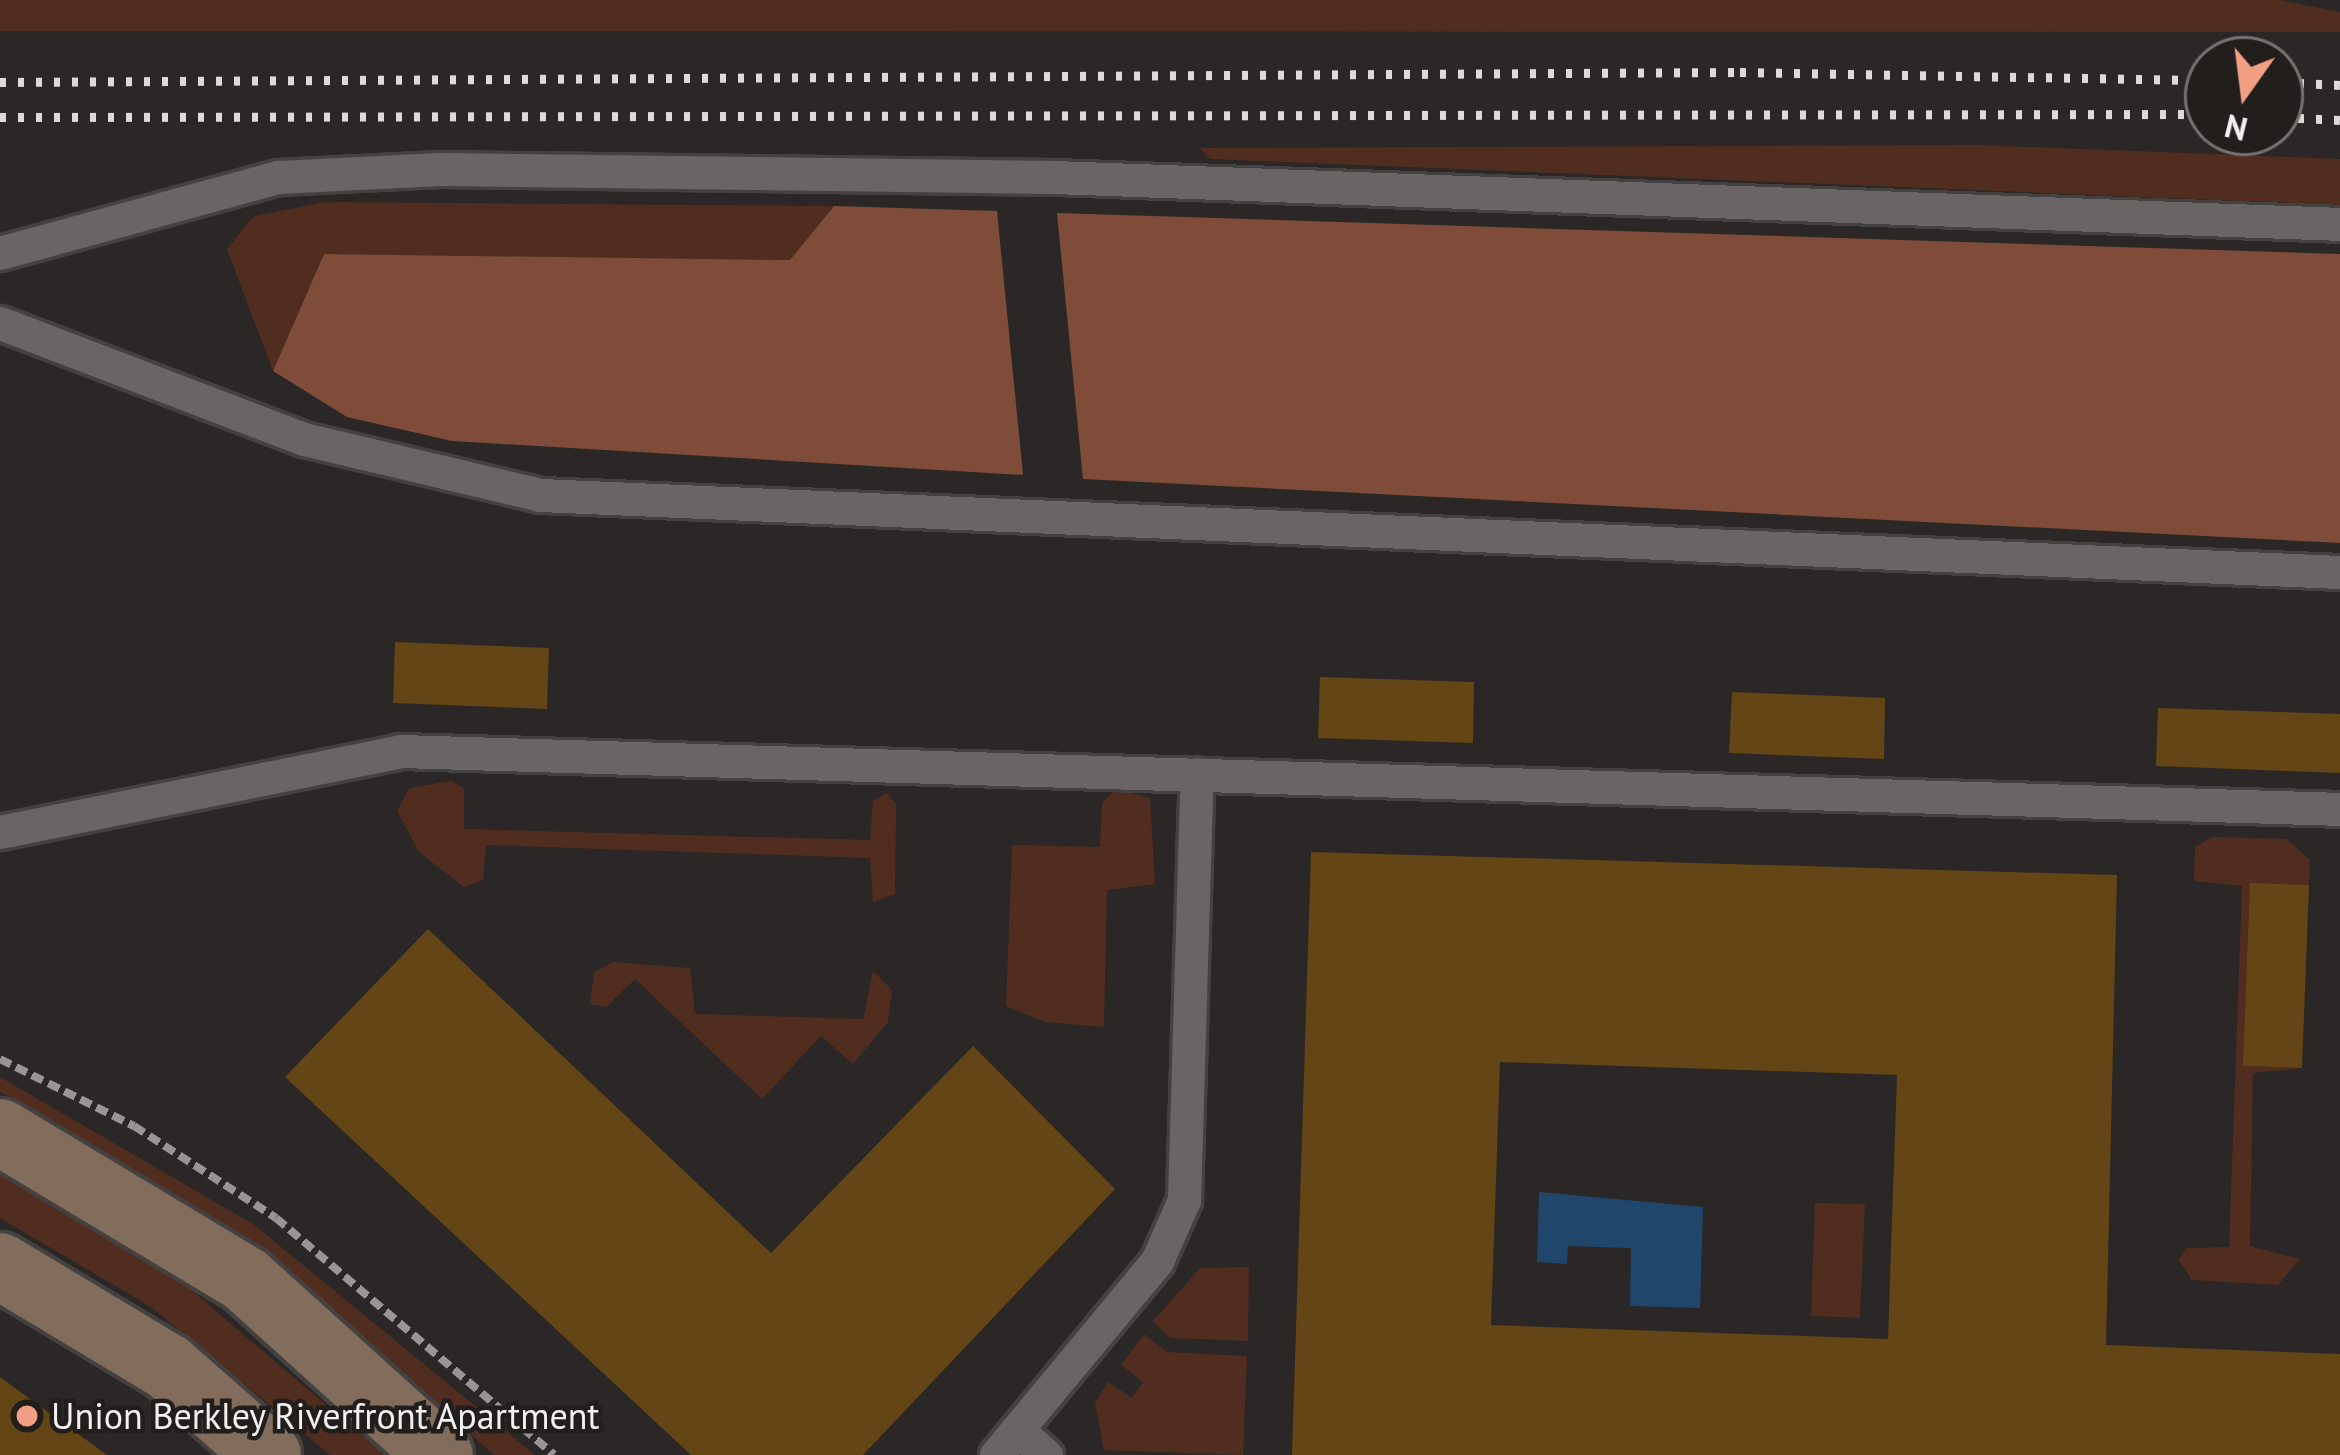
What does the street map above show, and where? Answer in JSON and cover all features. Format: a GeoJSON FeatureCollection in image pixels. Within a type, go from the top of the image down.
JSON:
{"type":"FeatureCollection","features":[{"type":"Feature","properties":{"kind":"main road"},"geometry":{"type":"LineString","coordinates":[[0,1132],[246,1280],[440,1455]]}},
{"type":"Feature","properties":{"kind":"main road"},"geometry":{"type":"LineString","coordinates":[[0,1266],[168,1367],[268,1455]]}},
{"type":"Feature","properties":{"kind":"lane"},"geometry":{"type":"LineString","coordinates":[[0,253],[278,177],[440,170],[1054,177],[2340,224]]}},
{"type":"Feature","properties":{"kind":"lane"},"geometry":{"type":"LineString","coordinates":[[0,323],[304,439],[540,495],[2340,572]]}},
{"type":"Feature","properties":{"kind":"lane"},"geometry":{"type":"LineString","coordinates":[[0,832],[400,752],[2340,808]]}},
{"type":"Feature","properties":{"kind":"lane"},"geometry":{"type":"LineString","coordinates":[[1046,1455],[1007,1443],[1156,1261],[1184,1200],[1197,774]]}},
{"type":"Feature","properties":{"kind":"shaded area"},"geometry":{"type":"Polygon","coordinates":[[[0,0],[2279,0],[2340,12],[2340,32],[0,31],[0,0]]]}},
{"type":"Feature","properties":{"kind":"shaded area"},"geometry":{"type":"Polygon","coordinates":[[[1979,145],[2340,159],[2340,205],[1210,159],[1200,148],[1979,145]]]}},
{"type":"Feature","properties":{"kind":"shaded area"},"geometry":{"type":"Polygon","coordinates":[[[325,202],[834,206],[790,260],[324,254],[273,371],[227,249],[254,216],[325,202]]]}},
{"type":"Feature","properties":{"kind":"shaded area"},"geometry":{"type":"Polygon","coordinates":[[[834,206],[997,211],[1023,475],[452,441],[347,417],[273,371],[324,254],[790,260],[834,206]]]}},
{"type":"Feature","properties":{"kind":"shaded area"},"geometry":{"type":"Polygon","coordinates":[[[1057,213],[2340,254],[2340,543],[1083,479],[1057,213]]]}},
{"type":"Feature","properties":{"kind":"shaded area"},"geometry":{"type":"Polygon","coordinates":[[[451,781],[464,788],[464,829],[870,840],[873,801],[886,793],[896,804],[895,894],[873,902],[870,858],[486,845],[483,880],[464,887],[419,852],[397,811],[409,788],[451,781]]]}},
{"type":"Feature","properties":{"kind":"shaded area"},"geometry":{"type":"Polygon","coordinates":[[[1115,789],[1150,798],[1155,884],[1107,890],[1104,1027],[1045,1022],[1006,1006],[1012,845],[1100,847],[1102,804],[1115,789]]]}},
{"type":"Feature","properties":{"kind":"shaded area"},"geometry":{"type":"Polygon","coordinates":[[[2212,837],[2287,839],[2310,860],[2309,885],[2251,884],[2244,1066],[2302,1068],[2253,1073],[2250,1246],[2300,1259],[2278,1285],[2192,1280],[2179,1260],[2186,1248],[2229,1247],[2242,886],[2194,881],[2195,847],[2212,837]]]}},
{"type":"Feature","properties":{"kind":"shaded area"},"geometry":{"type":"Polygon","coordinates":[[[613,962],[690,968],[695,1014],[863,1019],[873,971],[892,990],[888,1022],[853,1064],[821,1036],[762,1099],[635,979],[606,1007],[590,1004],[594,972],[613,962]]]}},
{"type":"Feature","properties":{"kind":"shaded area"},"geometry":{"type":"Polygon","coordinates":[[[0,1077],[253,1224],[535,1455],[494,1455],[245,1236],[0,1092],[0,1077]]]}},
{"type":"Feature","properties":{"kind":"shaded area"},"geometry":{"type":"Polygon","coordinates":[[[0,1175],[177,1278],[385,1455],[330,1455],[151,1307],[0,1218],[0,1175]]]}},
{"type":"Feature","properties":{"kind":"shaded area"},"geometry":{"type":"Polygon","coordinates":[[[1815,1203],[1865,1204],[1860,1318],[1811,1316],[1815,1203]]]}},
{"type":"Feature","properties":{"kind":"shaded area"},"geometry":{"type":"Polygon","coordinates":[[[1249,1267],[1248,1341],[1170,1338],[1153,1321],[1200,1268],[1249,1267]]]}},
{"type":"Feature","properties":{"kind":"shaded area"},"geometry":{"type":"Polygon","coordinates":[[[1144,1334],[1167,1352],[1247,1356],[1243,1455],[1104,1450],[1095,1403],[1108,1382],[1132,1398],[1143,1382],[1121,1365],[1144,1334]]]}},
{"type":"Feature","properties":{"kind":"water"},"geometry":{"type":"Polygon","coordinates":[[[1539,1192],[1703,1207],[1700,1308],[1630,1306],[1631,1248],[1568,1246],[1567,1264],[1537,1262],[1539,1192]]]}},
{"type":"Feature","properties":{"kind":"building"},"geometry":{"type":"Polygon","coordinates":[[[395,642],[549,648],[547,709],[393,703],[395,642]]]}},
{"type":"Feature","properties":{"kind":"building"},"geometry":{"type":"Polygon","coordinates":[[[1320,677],[1474,682],[1473,743],[1318,738],[1320,677]]]}},
{"type":"Feature","properties":{"kind":"building"},"geometry":{"type":"Polygon","coordinates":[[[1732,692],[1885,698],[1884,759],[1729,753],[1732,692]]]}},
{"type":"Feature","properties":{"kind":"building"},"geometry":{"type":"Polygon","coordinates":[[[2158,708],[2340,714],[2340,773],[2156,766],[2158,708]]]}},
{"type":"Feature","properties":{"kind":"building"},"geometry":{"type":"Polygon","coordinates":[[[1311,852],[2117,875],[2106,1345],[2340,1354],[2340,1455],[1292,1455],[1311,852]],[[1500,1062],[1491,1325],[1888,1339],[1897,1075],[1500,1062]]]}},
{"type":"Feature","properties":{"kind":"building"},"geometry":{"type":"Polygon","coordinates":[[[2250,883],[2309,885],[2302,1068],[2243,1066],[2250,883]]]}},
{"type":"Feature","properties":{"kind":"building"},"geometry":{"type":"Polygon","coordinates":[[[428,929],[771,1253],[973,1046],[1115,1189],[863,1455],[691,1455],[285,1077],[428,929]]]}},
{"type":"Feature","properties":{"kind":"building","name":"Union Berkley Riverfront Apartment"},"geometry":{"type":"Polygon","coordinates":[[[0,1377],[107,1455],[0,1455],[0,1377]]]}},
{"type":"Feature","properties":{"kind":"railway"},"geometry":{"type":"LineString","coordinates":[[0,82],[1740,72],[2184,80]]}},
{"type":"Feature","properties":{"kind":"railway"},"geometry":{"type":"LineString","coordinates":[[2304,83],[2340,85]]}},
{"type":"Feature","properties":{"kind":"railway"},"geometry":{"type":"LineString","coordinates":[[0,117],[2184,114]]}},
{"type":"Feature","properties":{"kind":"railway"},"geometry":{"type":"LineString","coordinates":[[2304,118],[2340,120]]}},
{"type":"Feature","properties":{"kind":"place","name":"Union Berkley Riverfront Apartment"},"geometry":{"type":"Point","coordinates":[27,1416]}}]}
